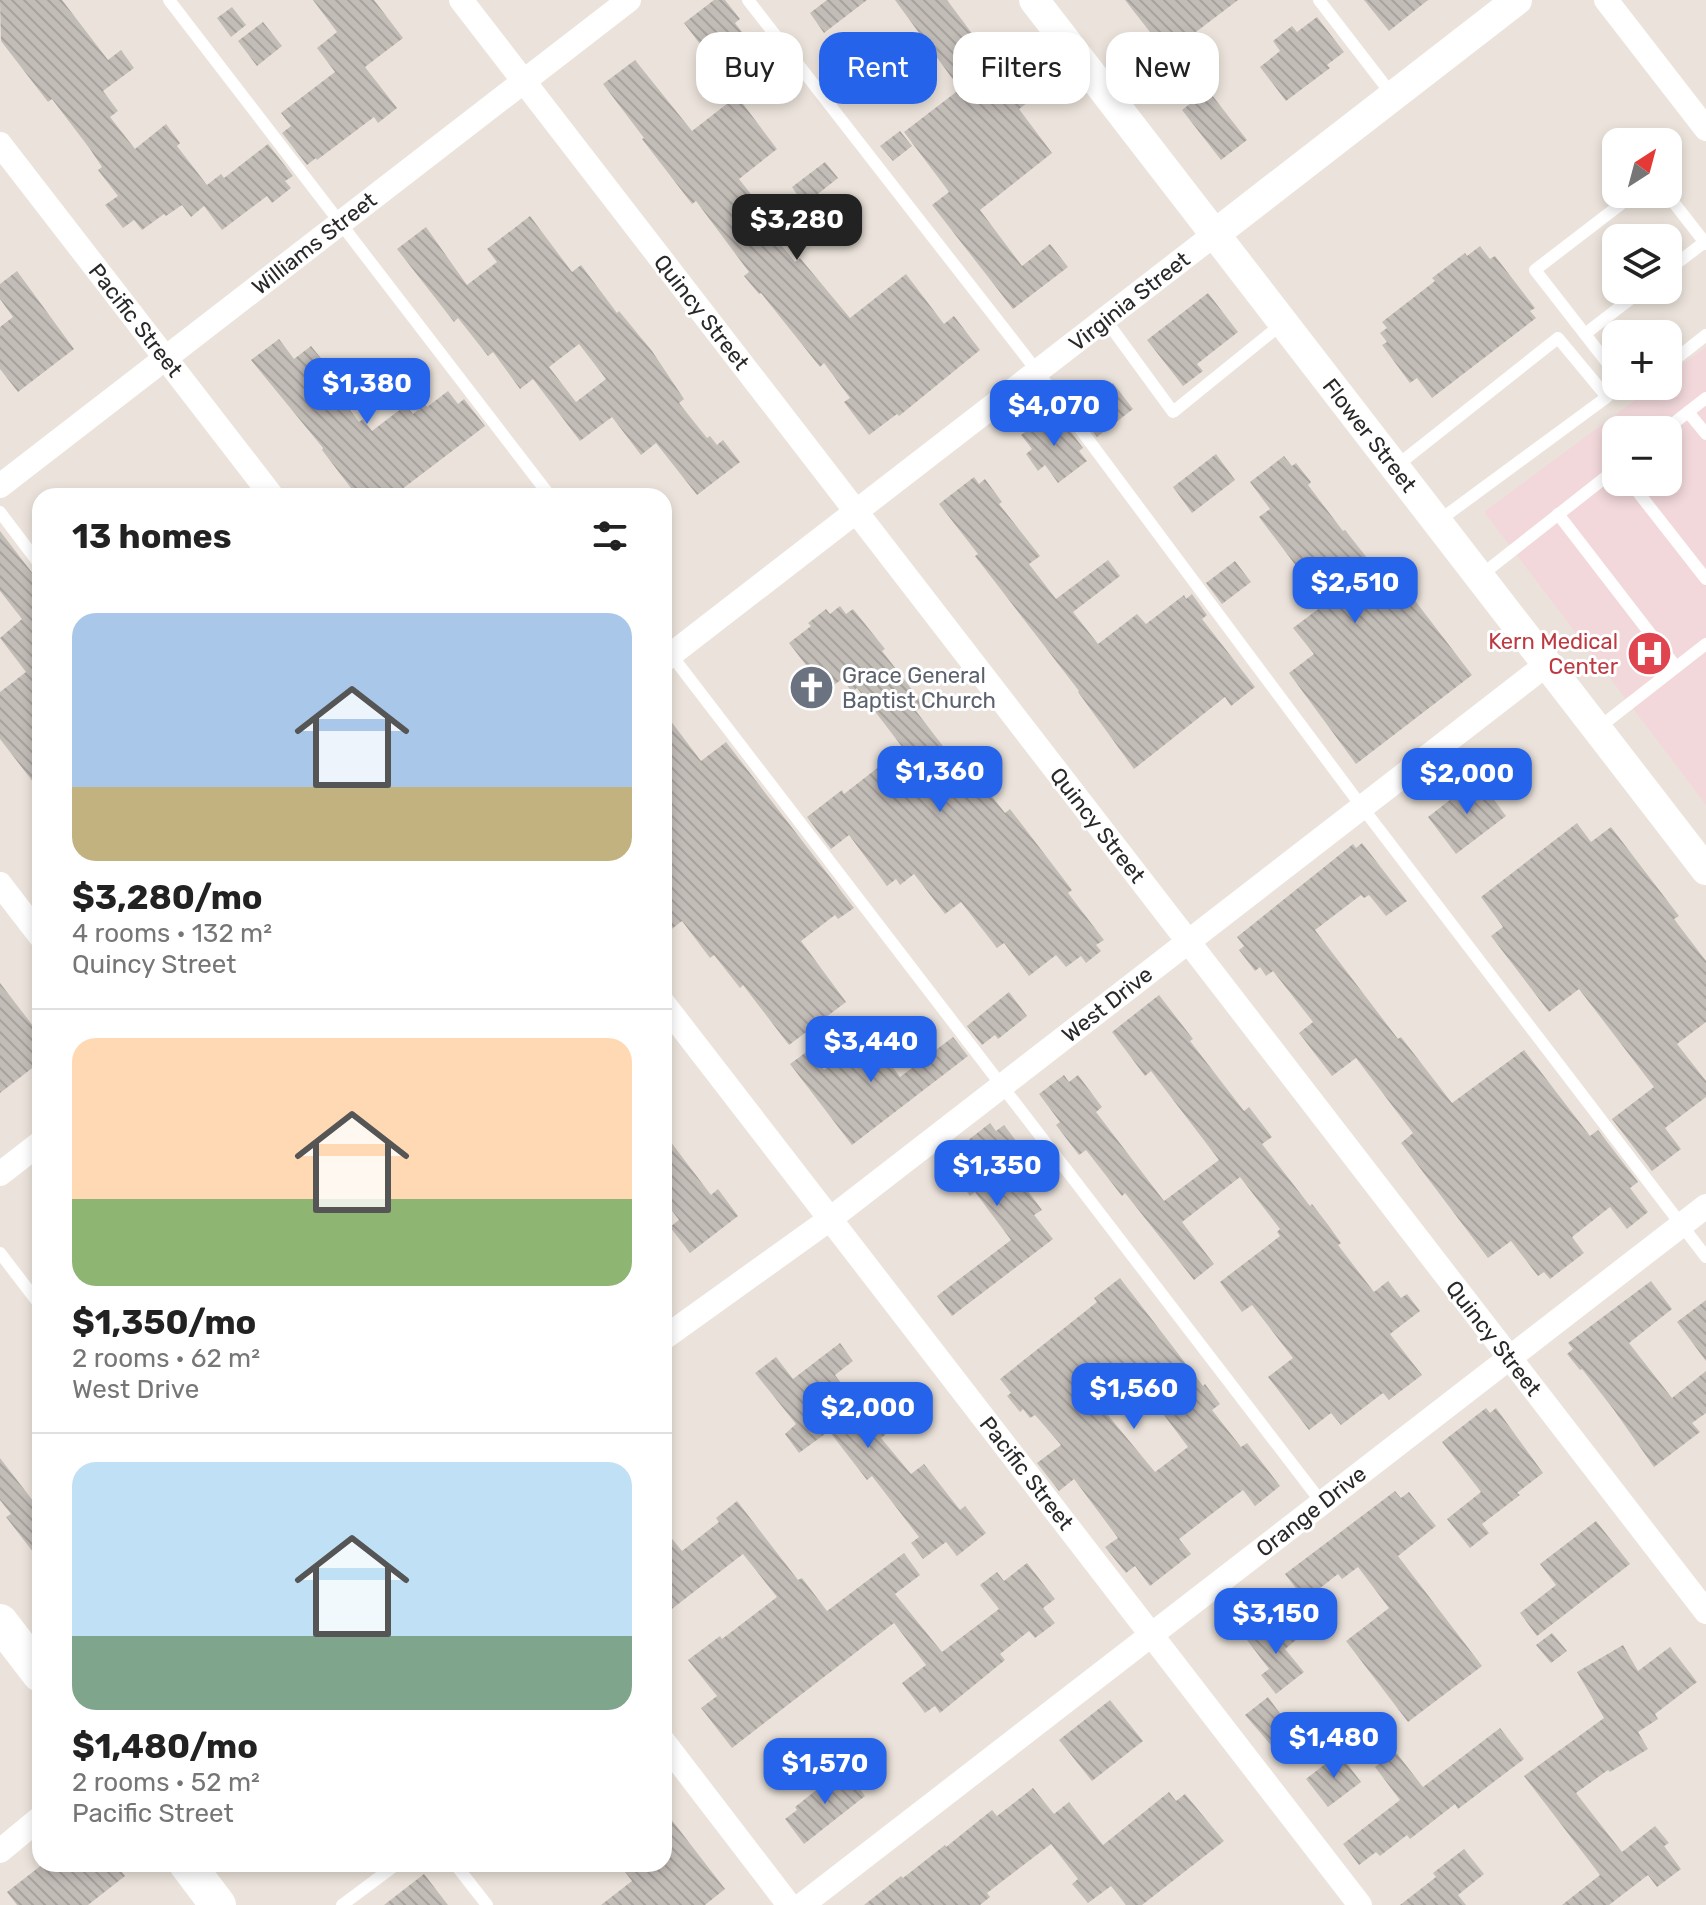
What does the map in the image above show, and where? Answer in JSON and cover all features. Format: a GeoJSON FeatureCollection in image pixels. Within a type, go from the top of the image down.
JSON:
{"type":"FeatureCollection","features":[{"type":"Feature","properties":{"kind":"main road"},"geometry":{"type":"LineString","coordinates":[[0,1622],[32,1664]]}},
{"type":"Feature","properties":{"kind":"main road"},"geometry":{"type":"LineString","coordinates":[[193,1872],[218,1905]]}},
{"type":"Feature","properties":{"kind":"street","name":"Quincy Street"},"geometry":{"type":"LineString","coordinates":[[461,0],[1706,1612]]}},
{"type":"Feature","properties":{"kind":"street","name":"Williams Street"},"geometry":{"type":"LineString","coordinates":[[0,486],[629,0]]}},
{"type":"Feature","properties":{"kind":"street","name":"Flower Street"},"geometry":{"type":"LineString","coordinates":[[1034,0],[1706,870]]}},
{"type":"Feature","properties":{"kind":"street","name":"Virginia Street"},"geometry":{"type":"LineString","coordinates":[[672,649],[856,511],[1517,0]]}},
{"type":"Feature","properties":{"kind":"street"},"geometry":{"type":"LineString","coordinates":[[1606,0],[1706,129]]}},
{"type":"Feature","properties":{"kind":"street","name":"Pacific Street"},"geometry":{"type":"LineString","coordinates":[[0,144],[266,488]]}},
{"type":"Feature","properties":{"kind":"street","name":"West Drive"},"geometry":{"type":"LineString","coordinates":[[672,1332],[830,1219],[1547,664]]}},
{"type":"Feature","properties":{"kind":"street"},"geometry":{"type":"LineString","coordinates":[[0,884],[32,926]]}},
{"type":"Feature","properties":{"kind":"street","name":"Pacific Street"},"geometry":{"type":"LineString","coordinates":[[672,1014],[1360,1905]]}},
{"type":"Feature","properties":{"kind":"street"},"geometry":{"type":"LineString","coordinates":[[0,1174],[32,1149]]}},
{"type":"Feature","properties":{"kind":"street","name":"Orange Drive"},"geometry":{"type":"LineString","coordinates":[[802,1905],[1706,1206]]}},
{"type":"Feature","properties":{"kind":"street"},"geometry":{"type":"LineString","coordinates":[[672,1752],[789,1905]]}},
{"type":"Feature","properties":{"kind":"street"},"geometry":{"type":"LineString","coordinates":[[0,1851],[32,1825]]}},
{"type":"Feature","properties":{"kind":"lane"},"geometry":{"type":"LineString","coordinates":[[169,0],[544,488]]}},
{"type":"Feature","properties":{"kind":"lane"},"geometry":{"type":"LineString","coordinates":[[748,0],[1037,371],[1362,807],[1706,1257]]}},
{"type":"Feature","properties":{"kind":"lane"},"geometry":{"type":"LineString","coordinates":[[1319,0],[1393,96]]}},
{"type":"Feature","properties":{"kind":"lane"},"geometry":{"type":"LineString","coordinates":[[1602,356],[1535,270],[1616,208]]}},
{"type":"Feature","properties":{"kind":"lane"},"geometry":{"type":"LineString","coordinates":[[1678,208],[1705,242],[1682,259]]}},
{"type":"Feature","properties":{"kind":"lane"},"geometry":{"type":"LineString","coordinates":[[1585,334],[1624,304]]}},
{"type":"Feature","properties":{"kind":"lane"},"geometry":{"type":"LineString","coordinates":[[1105,319],[1173,412],[1283,323]]}},
{"type":"Feature","properties":{"kind":"lane"},"geometry":{"type":"LineString","coordinates":[[1682,354],[1706,335]]}},
{"type":"Feature","properties":{"kind":"lane"},"geometry":{"type":"LineString","coordinates":[[1395,467],[1558,338],[1607,397],[1437,522]]}},
{"type":"Feature","properties":{"kind":"lane"},"geometry":{"type":"LineString","coordinates":[[1682,417],[1706,398]]}},
{"type":"Feature","properties":{"kind":"lane"},"geometry":{"type":"LineString","coordinates":[[1688,412],[1706,434]]}},
{"type":"Feature","properties":{"kind":"lane"},"geometry":{"type":"LineString","coordinates":[[1479,577],[1602,480]]}},
{"type":"Feature","properties":{"kind":"lane"},"geometry":{"type":"LineString","coordinates":[[1641,496],[1706,579]]}},
{"type":"Feature","properties":{"kind":"lane"},"geometry":{"type":"LineString","coordinates":[[0,512],[32,554]]}},
{"type":"Feature","properties":{"kind":"lane"},"geometry":{"type":"LineString","coordinates":[[1558,514],[1676,667]]}},
{"type":"Feature","properties":{"kind":"lane"},"geometry":{"type":"LineString","coordinates":[[1597,729],[1706,644]]}},
{"type":"Feature","properties":{"kind":"lane"},"geometry":{"type":"LineString","coordinates":[[672,661],[1322,1503]]}},
{"type":"Feature","properties":{"kind":"lane"},"geometry":{"type":"LineString","coordinates":[[0,1253],[32,1295]]}},
{"type":"Feature","properties":{"kind":"lane"},"geometry":{"type":"LineString","coordinates":[[342,1905],[386,1872]]}},
{"type":"Feature","properties":{"kind":"lane"},"geometry":{"type":"LineString","coordinates":[[461,1872],[487,1905]]}},
{"type":"Feature","properties":{"kind":"shaded area","name":"Kern Medical Center"},"geometry":{"type":"Polygon","coordinates":[[[1706,347],[1706,805],[1484,512],[1602,425],[1602,496],[1682,496],[1682,416],[1614,416],[1635,400],[1682,400],[1682,365],[1706,347]]]}},
{"type":"Feature","properties":{"kind":"building"},"geometry":{"type":"Polygon","coordinates":[[[0,0],[62,0],[108,60],[121,50],[134,68],[103,91],[118,111],[110,117],[135,149],[166,124],[180,143],[177,146],[207,185],[221,174],[224,178],[268,144],[293,176],[285,181],[291,188],[272,203],[267,196],[222,230],[204,206],[191,217],[182,205],[142,230],[134,220],[123,228],[105,205],[118,196],[98,170],[102,167],[52,99],[48,102],[1,41],[0,0]]]}},
{"type":"Feature","properties":{"kind":"building"},"geometry":{"type":"Polygon","coordinates":[[[313,0],[374,0],[403,38],[365,67],[397,108],[378,123],[374,117],[307,165],[282,133],[291,126],[281,113],[335,72],[317,48],[337,32],[313,0]]]}},
{"type":"Feature","properties":{"kind":"building"},"geometry":{"type":"Polygon","coordinates":[[[714,0],[725,0],[740,19],[735,23],[742,32],[696,32],[696,39],[684,23],[714,0]]]}},
{"type":"Feature","properties":{"kind":"building"},"geometry":{"type":"Polygon","coordinates":[[[827,0],[867,0],[825,32],[810,13],[827,0]]]}},
{"type":"Feature","properties":{"kind":"building"},"geometry":{"type":"Polygon","coordinates":[[[895,0],[947,0],[971,32],[953,32],[953,79],[937,58],[937,32],[918,32],[895,0]]]}},
{"type":"Feature","properties":{"kind":"building"},"geometry":{"type":"Polygon","coordinates":[[[1125,0],[1238,0],[1196,32],[1150,32],[1125,0]]]}},
{"type":"Feature","properties":{"kind":"building"},"geometry":{"type":"Polygon","coordinates":[[[1364,0],[1428,0],[1389,31],[1364,0]]]}},
{"type":"Feature","properties":{"kind":"building"},"geometry":{"type":"Polygon","coordinates":[[[232,7],[246,25],[231,37],[217,18],[232,7]]]}},
{"type":"Feature","properties":{"kind":"building"},"geometry":{"type":"Polygon","coordinates":[[[1317,17],[1344,52],[1327,65],[1330,68],[1286,101],[1260,67],[1280,51],[1273,41],[1292,26],[1297,32],[1317,17]]]}},
{"type":"Feature","properties":{"kind":"building"},"geometry":{"type":"Polygon","coordinates":[[[263,22],[282,46],[257,66],[238,41],[263,22]]]}},
{"type":"Feature","properties":{"kind":"building"},"geometry":{"type":"Polygon","coordinates":[[[635,60],[692,131],[727,104],[743,104],[777,149],[739,179],[776,226],[770,231],[795,262],[800,258],[850,318],[906,274],[944,324],[954,316],[980,350],[899,416],[897,414],[869,435],[844,402],[850,398],[824,363],[820,367],[744,276],[749,272],[696,201],[692,204],[603,84],[635,60]]]}},
{"type":"Feature","properties":{"kind":"building"},"geometry":{"type":"Polygon","coordinates":[[[953,94],[953,104],[1026,104],[1019,109],[1052,153],[980,210],[1022,266],[1050,244],[1068,267],[1013,309],[932,205],[949,192],[904,132],[953,94]]]}},
{"type":"Feature","properties":{"kind":"building"},"geometry":{"type":"Polygon","coordinates":[[[1190,104],[1219,104],[1247,140],[1221,160],[1182,110],[1190,104]]]}},
{"type":"Feature","properties":{"kind":"building"},"geometry":{"type":"Polygon","coordinates":[[[900,131],[912,146],[893,161],[880,146],[900,131]]]}},
{"type":"Feature","properties":{"kind":"building"},"geometry":{"type":"Polygon","coordinates":[[[825,162],[838,178],[804,205],[792,187],[825,162]]]}},
{"type":"Feature","properties":{"kind":"building"},"geometry":{"type":"Polygon","coordinates":[[[530,216],[572,272],[581,265],[617,313],[619,311],[652,351],[684,399],[679,403],[707,438],[710,436],[717,445],[723,440],[740,462],[697,495],[656,443],[641,455],[612,417],[580,441],[533,379],[520,389],[493,352],[488,356],[458,318],[454,322],[397,249],[426,227],[467,285],[497,262],[487,249],[530,216]],[[579,344],[549,367],[576,402],[606,379],[579,344]]]}},
{"type":"Feature","properties":{"kind":"building"},"geometry":{"type":"Polygon","coordinates":[[[1480,246],[1490,259],[1495,256],[1535,308],[1530,311],[1536,318],[1432,398],[1417,378],[1410,383],[1382,345],[1387,342],[1380,333],[1387,328],[1382,322],[1435,281],[1432,278],[1465,253],[1467,256],[1480,246]]]}},
{"type":"Feature","properties":{"kind":"building"},"geometry":{"type":"Polygon","coordinates":[[[17,271],[74,349],[18,392],[0,369],[0,327],[13,317],[0,299],[0,284],[17,271]]]}},
{"type":"Feature","properties":{"kind":"building"},"geometry":{"type":"Polygon","coordinates":[[[1208,293],[1238,332],[1197,364],[1203,371],[1183,386],[1147,340],[1208,293]]]}},
{"type":"Feature","properties":{"kind":"building"},"geometry":{"type":"Polygon","coordinates":[[[279,339],[294,359],[311,346],[324,362],[317,367],[359,422],[363,419],[372,431],[406,405],[413,414],[448,391],[458,404],[464,399],[485,426],[404,488],[351,488],[323,448],[251,360],[279,339]]]}},
{"type":"Feature","properties":{"kind":"building"},"geometry":{"type":"Polygon","coordinates":[[[1113,383],[1133,409],[1097,437],[1077,410],[1113,383]]]}},
{"type":"Feature","properties":{"kind":"building"},"geometry":{"type":"Polygon","coordinates":[[[1050,413],[1059,425],[1063,421],[1083,448],[1079,451],[1087,461],[1058,483],[1045,465],[1038,471],[1026,454],[1032,449],[1021,435],[1050,413]]]}},
{"type":"Feature","properties":{"kind":"building"},"geometry":{"type":"Polygon","coordinates":[[[1216,454],[1235,480],[1192,513],[1173,487],[1216,454]]]}},
{"type":"Feature","properties":{"kind":"building"},"geometry":{"type":"Polygon","coordinates":[[[1284,456],[1292,466],[1296,463],[1311,482],[1308,485],[1394,592],[1403,585],[1472,675],[1356,764],[1289,673],[1314,654],[1293,628],[1325,604],[1259,517],[1270,509],[1250,482],[1284,456]]]}},
{"type":"Feature","properties":{"kind":"building"},"geometry":{"type":"Polygon","coordinates":[[[974,477],[979,484],[985,479],[1002,502],[999,504],[1040,556],[1029,564],[1056,599],[1108,560],[1120,576],[1073,612],[1098,644],[1137,614],[1146,624],[1184,595],[1186,599],[1192,594],[1207,615],[1202,619],[1255,687],[1231,706],[1225,697],[1134,769],[939,504],[974,477]]]}},
{"type":"Feature","properties":{"kind":"building"},"geometry":{"type":"Polygon","coordinates":[[[0,531],[32,573],[32,781],[0,739],[0,692],[26,672],[0,638],[22,619],[0,591],[0,531]]]}},
{"type":"Feature","properties":{"kind":"building"},"geometry":{"type":"Polygon","coordinates":[[[1235,561],[1251,582],[1222,604],[1206,583],[1235,561]]]}},
{"type":"Feature","properties":{"kind":"building"},"geometry":{"type":"Polygon","coordinates":[[[840,606],[846,614],[853,609],[885,649],[882,651],[924,705],[916,711],[969,780],[975,775],[1005,813],[1010,809],[1072,890],[1068,893],[1104,940],[1096,945],[1101,951],[1086,963],[1081,956],[1066,967],[1056,955],[1029,976],[1004,943],[997,948],[961,902],[945,914],[914,874],[900,885],[896,879],[887,886],[849,835],[831,849],[807,817],[842,790],[844,794],[903,748],[857,688],[852,692],[842,679],[826,691],[789,643],[826,609],[830,614],[840,606]]]}},
{"type":"Feature","properties":{"kind":"building"},"geometry":{"type":"Polygon","coordinates":[[[672,723],[701,761],[726,742],[854,908],[838,919],[835,915],[801,941],[846,1002],[789,1045],[743,985],[740,988],[714,955],[710,958],[682,921],[672,929],[672,723]]]}},
{"type":"Feature","properties":{"kind":"building"},"geometry":{"type":"Polygon","coordinates":[[[1478,778],[1506,816],[1456,854],[1428,817],[1478,778]]]}},
{"type":"Feature","properties":{"kind":"building"},"geometry":{"type":"Polygon","coordinates":[[[1577,823],[1591,842],[1611,827],[1679,916],[1674,919],[1706,961],[1706,1022],[1677,1044],[1706,1081],[1706,1097],[1665,1128],[1681,1149],[1652,1171],[1612,1119],[1654,1087],[1579,989],[1549,1012],[1491,936],[1503,927],[1481,897],[1577,823]]]}},
{"type":"Feature","properties":{"kind":"building"},"geometry":{"type":"Polygon","coordinates":[[[1362,843],[1407,901],[1386,916],[1369,895],[1364,898],[1361,895],[1315,930],[1398,1039],[1401,1037],[1452,1103],[1524,1050],[1590,1136],[1598,1130],[1638,1182],[1630,1188],[1648,1212],[1627,1229],[1610,1207],[1572,1237],[1584,1253],[1550,1279],[1544,1272],[1538,1276],[1511,1241],[1488,1258],[1401,1143],[1413,1133],[1356,1058],[1332,1076],[1299,1033],[1313,1022],[1273,971],[1266,976],[1260,967],[1255,971],[1239,950],[1244,946],[1237,937],[1353,844],[1356,848],[1362,843]]]}},
{"type":"Feature","properties":{"kind":"building"},"geometry":{"type":"Polygon","coordinates":[[[0,983],[32,1025],[32,1068],[0,1093],[0,983]]]}},
{"type":"Feature","properties":{"kind":"building"},"geometry":{"type":"Polygon","coordinates":[[[1009,992],[1027,1016],[998,1039],[995,1035],[982,1045],[967,1026],[1009,992]]]}},
{"type":"Feature","properties":{"kind":"building"},"geometry":{"type":"Polygon","coordinates":[[[1159,995],[1244,1111],[1249,1107],[1272,1137],[1262,1144],[1329,1226],[1341,1243],[1338,1245],[1374,1292],[1388,1281],[1401,1298],[1407,1294],[1420,1311],[1390,1334],[1422,1375],[1389,1400],[1383,1393],[1341,1425],[1331,1413],[1309,1430],[1268,1377],[1293,1358],[1252,1305],[1242,1312],[1220,1282],[1280,1236],[1277,1232],[1280,1229],[1240,1177],[1182,1222],[1214,1264],[1194,1280],[1125,1193],[1122,1196],[1086,1150],[1079,1155],[1056,1125],[1060,1122],[1039,1094],[1064,1075],[1069,1082],[1078,1075],[1102,1107],[1096,1112],[1164,1201],[1219,1160],[1151,1071],[1145,1076],[1112,1032],[1159,995]]]}},
{"type":"Feature","properties":{"kind":"building"},"geometry":{"type":"Polygon","coordinates":[[[869,1036],[900,1077],[953,1037],[968,1056],[852,1145],[790,1064],[809,1050],[824,1070],[869,1036]]]}},
{"type":"Feature","properties":{"kind":"building"},"geometry":{"type":"Polygon","coordinates":[[[990,1123],[996,1131],[1004,1125],[1042,1175],[1025,1187],[1042,1210],[1034,1215],[1053,1239],[952,1316],[937,1296],[1011,1240],[975,1192],[970,1196],[943,1160],[990,1123]]]}},
{"type":"Feature","properties":{"kind":"building"},"geometry":{"type":"Polygon","coordinates":[[[672,1144],[711,1195],[718,1189],[738,1216],[690,1253],[672,1230],[672,1225],[679,1220],[672,1211],[672,1144]]]}},
{"type":"Feature","properties":{"kind":"building"},"geometry":{"type":"Polygon","coordinates":[[[1120,1278],[1220,1404],[1212,1410],[1241,1447],[1247,1443],[1280,1486],[1255,1506],[1243,1490],[1179,1539],[1191,1554],[1150,1586],[1135,1566],[1126,1573],[1105,1547],[1118,1538],[1074,1479],[1059,1491],[1037,1463],[1061,1445],[1035,1415],[1030,1418],[1023,1409],[1020,1412],[1007,1396],[1011,1393],[1000,1379],[1097,1302],[1094,1298],[1120,1278]],[[1143,1387],[1107,1414],[1155,1472],[1188,1447],[1143,1387]]]}},
{"type":"Feature","properties":{"kind":"building"},"geometry":{"type":"Polygon","coordinates":[[[1651,1281],[1672,1309],[1629,1343],[1672,1398],[1706,1371],[1706,1413],[1692,1423],[1700,1432],[1654,1467],[1614,1410],[1567,1354],[1573,1349],[1568,1343],[1651,1281]]]}},
{"type":"Feature","properties":{"kind":"building"},"geometry":{"type":"Polygon","coordinates":[[[1706,1300],[1706,1361],[1677,1322],[1706,1300]]]}},
{"type":"Feature","properties":{"kind":"building"},"geometry":{"type":"Polygon","coordinates":[[[840,1343],[853,1361],[835,1375],[861,1410],[869,1404],[890,1431],[881,1438],[911,1474],[924,1464],[960,1510],[965,1506],[986,1533],[957,1556],[946,1542],[923,1559],[911,1543],[919,1537],[872,1476],[867,1480],[829,1431],[799,1453],[785,1434],[796,1424],[755,1373],[776,1357],[793,1379],[840,1343]]]}},
{"type":"Feature","properties":{"kind":"building"},"geometry":{"type":"Polygon","coordinates":[[[1486,1408],[1490,1413],[1496,1408],[1543,1473],[1482,1524],[1489,1533],[1470,1548],[1447,1519],[1481,1492],[1442,1442],[1486,1408]]]}},
{"type":"Feature","properties":{"kind":"building"},"geometry":{"type":"Polygon","coordinates":[[[0,1458],[32,1500],[32,1551],[6,1517],[11,1514],[0,1500],[0,1458]]]}},
{"type":"Feature","properties":{"kind":"building"},"geometry":{"type":"Polygon","coordinates":[[[1395,1491],[1401,1498],[1409,1492],[1436,1526],[1398,1556],[1482,1666],[1408,1722],[1346,1641],[1389,1608],[1358,1567],[1342,1579],[1338,1574],[1305,1600],[1285,1574],[1395,1491]]]}},
{"type":"Feature","properties":{"kind":"building"},"geometry":{"type":"Polygon","coordinates":[[[737,1501],[798,1580],[802,1578],[827,1611],[904,1553],[920,1575],[895,1594],[942,1652],[999,1609],[980,1585],[997,1572],[1004,1581],[1027,1563],[1055,1599],[1043,1608],[1055,1623],[1035,1638],[1029,1631],[1000,1654],[1005,1660],[940,1713],[935,1706],[925,1713],[902,1683],[926,1665],[894,1623],[732,1748],[701,1708],[717,1696],[688,1660],[720,1636],[722,1639],[777,1597],[743,1554],[672,1609],[672,1539],[682,1551],[719,1522],[716,1518],[737,1501]]]}},
{"type":"Feature","properties":{"kind":"building"},"geometry":{"type":"Polygon","coordinates":[[[1596,1521],[1630,1564],[1537,1636],[1520,1613],[1556,1585],[1540,1564],[1596,1521]]]}},
{"type":"Feature","properties":{"kind":"building"},"geometry":{"type":"Polygon","coordinates":[[[1267,1624],[1273,1632],[1283,1624],[1296,1640],[1285,1649],[1304,1672],[1276,1694],[1261,1675],[1269,1669],[1247,1640],[1267,1624]]]}},
{"type":"Feature","properties":{"kind":"building"},"geometry":{"type":"Polygon","coordinates":[[[1552,1633],[1567,1651],[1551,1663],[1536,1645],[1552,1633]]]}},
{"type":"Feature","properties":{"kind":"building"},"geometry":{"type":"Polygon","coordinates":[[[1623,1645],[1638,1671],[1670,1647],[1697,1682],[1655,1714],[1658,1719],[1638,1732],[1648,1749],[1610,1772],[1608,1770],[1576,1793],[1622,1852],[1655,1826],[1669,1843],[1664,1846],[1681,1869],[1657,1887],[1648,1875],[1609,1905],[1562,1905],[1600,1875],[1524,1776],[1604,1718],[1577,1672],[1623,1645]]]}},
{"type":"Feature","properties":{"kind":"building"},"geometry":{"type":"Polygon","coordinates":[[[1268,1697],[1303,1745],[1284,1760],[1245,1715],[1268,1697]]]}},
{"type":"Feature","properties":{"kind":"building"},"geometry":{"type":"Polygon","coordinates":[[[1110,1700],[1143,1741],[1092,1781],[1059,1740],[1110,1700]]]}},
{"type":"Feature","properties":{"kind":"building"},"geometry":{"type":"Polygon","coordinates":[[[1500,1728],[1524,1759],[1458,1809],[1455,1804],[1410,1839],[1407,1835],[1380,1856],[1376,1852],[1359,1865],[1343,1844],[1400,1800],[1375,1767],[1395,1751],[1423,1787],[1500,1728]]]}},
{"type":"Feature","properties":{"kind":"building"},"geometry":{"type":"Polygon","coordinates":[[[1339,1753],[1361,1782],[1328,1807],[1306,1779],[1339,1753]]]}},
{"type":"Feature","properties":{"kind":"building"},"geometry":{"type":"Polygon","coordinates":[[[844,1768],[865,1796],[804,1844],[785,1819],[797,1810],[795,1807],[844,1768]]]}},
{"type":"Feature","properties":{"kind":"building"},"geometry":{"type":"Polygon","coordinates":[[[1033,1788],[1054,1814],[1069,1802],[1103,1845],[1169,1792],[1176,1801],[1185,1794],[1224,1841],[1142,1905],[1126,1905],[1111,1886],[1088,1903],[1072,1884],[1078,1879],[1051,1844],[987,1893],[990,1897],[980,1905],[864,1905],[992,1810],[997,1816],[1033,1788]]]}},
{"type":"Feature","properties":{"kind":"building"},"geometry":{"type":"Polygon","coordinates":[[[672,1820],[725,1889],[705,1905],[601,1905],[632,1881],[625,1872],[672,1872],[672,1820]]]}},
{"type":"Feature","properties":{"kind":"building"},"geometry":{"type":"Polygon","coordinates":[[[1464,1849],[1484,1874],[1458,1895],[1466,1905],[1400,1905],[1436,1877],[1433,1873],[1464,1849]]]}},
{"type":"Feature","properties":{"kind":"building"},"geometry":{"type":"Polygon","coordinates":[[[33,1872],[122,1872],[125,1876],[88,1905],[17,1905],[7,1892],[33,1872]]]}},
{"type":"Feature","properties":{"kind":"building"},"geometry":{"type":"Polygon","coordinates":[[[424,1874],[448,1905],[384,1905],[424,1874]]]}},
{"type":"Feature","properties":{"kind":"place","name":"Kern Medical Center"},"geometry":{"type":"Point","coordinates":[1649,654]}},
{"type":"Feature","properties":{"kind":"place","name":"Grace General Baptist Church"},"geometry":{"type":"Point","coordinates":[811,688]}}]}
